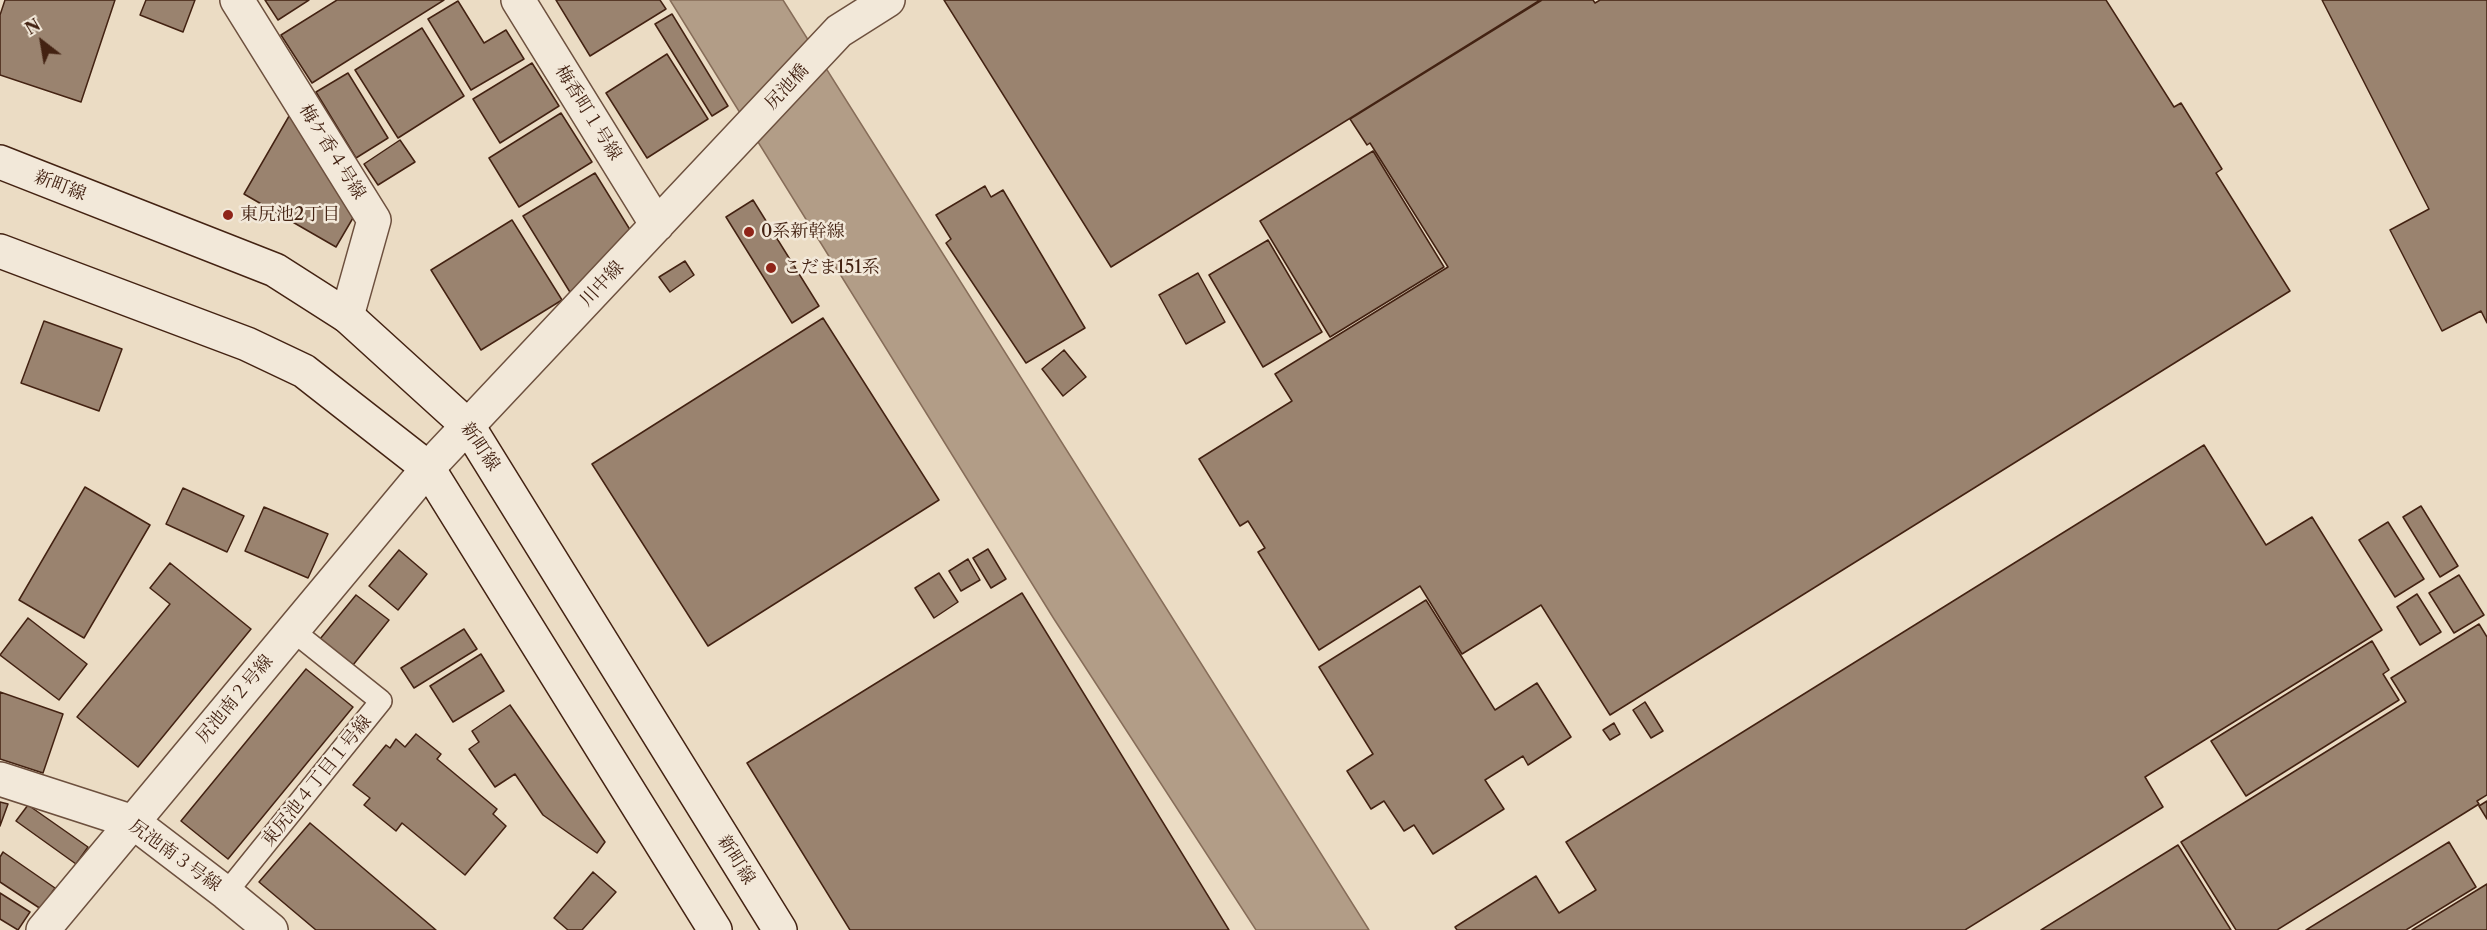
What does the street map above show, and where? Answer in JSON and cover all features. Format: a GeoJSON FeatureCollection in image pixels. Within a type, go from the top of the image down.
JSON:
{"type":"FeatureCollection","features":[{"type":"Feature","properties":{"kind":"street","name":"梅ケ香４号線"},"geometry":{"type":"LineString","coordinates":[[237,0],[374,220],[347,316]]}},
{"type":"Feature","properties":{"kind":"street","name":"梅香町１号線"},"geometry":{"type":"LineString","coordinates":[[518,0],[657,225]]}},
{"type":"Feature","properties":{"kind":"street","name":"尻池橋"},"geometry":{"type":"LineString","coordinates":[[735,143],[839,31],[888,0]]}},
{"type":"Feature","properties":{"kind":"street","name":"川中線"},"geometry":{"type":"LineString","coordinates":[[428,468],[735,143]]}},
{"type":"Feature","properties":{"kind":"street","name":"新町線"},"geometry":{"type":"LineString","coordinates":[[0,162],[275,270],[347,316],[468,426],[780,930]]}},
{"type":"Feature","properties":{"kind":"street"},"geometry":{"type":"LineString","coordinates":[[0,251],[247,344],[304,371],[428,468],[715,930]]}},
{"type":"Feature","properties":{"kind":"street","name":"尻池南２号線"},"geometry":{"type":"LineString","coordinates":[[43,930],[428,468]]}},
{"type":"Feature","properties":{"kind":"street","name":"尻池南３号線"},"geometry":{"type":"LineString","coordinates":[[0,779],[133,822],[271,930]]}},
{"type":"Feature","properties":{"kind":"lane","name":"東尻池４丁目１号線"},"geometry":{"type":"LineString","coordinates":[[226,893],[381,701],[292,630]]}},
{"type":"Feature","properties":{"kind":"shaded area"},"geometry":{"type":"Polygon","coordinates":[[[670,0],[783,0],[1369,930],[1256,930],[1054,619],[670,0]]]}},
{"type":"Feature","properties":{"kind":"building"},"geometry":{"type":"Polygon","coordinates":[[[5,0],[115,0],[81,102],[0,75],[0,15],[5,0]]]}},
{"type":"Feature","properties":{"kind":"building"},"geometry":{"type":"Polygon","coordinates":[[[146,0],[195,0],[183,32],[140,15],[146,0]]]}},
{"type":"Feature","properties":{"kind":"building"},"geometry":{"type":"Polygon","coordinates":[[[265,0],[309,0],[278,20],[265,0]]]}},
{"type":"Feature","properties":{"kind":"building"},"geometry":{"type":"Polygon","coordinates":[[[337,0],[444,0],[312,83],[281,35],[337,0]]]}},
{"type":"Feature","properties":{"kind":"building"},"geometry":{"type":"Polygon","coordinates":[[[556,0],[660,0],[666,9],[590,56],[556,0]]]}},
{"type":"Feature","properties":{"kind":"building"},"geometry":{"type":"Polygon","coordinates":[[[944,0],[1540,0],[1111,267],[944,0]]]}},
{"type":"Feature","properties":{"kind":"building"},"geometry":{"type":"Polygon","coordinates":[[[1542,0],[1593,0],[1595,3],[1600,0],[2106,0],[2174,107],[2181,103],[2222,169],[2216,173],[2290,291],[1610,715],[1541,605],[1462,654],[1420,586],[1319,650],[1258,552],[1265,548],[1248,521],[1240,526],[1199,459],[1292,401],[1275,374],[1448,267],[1370,143],[1367,145],[1350,119],[1542,0]]]}},
{"type":"Feature","properties":{"kind":"building"},"geometry":{"type":"Polygon","coordinates":[[[2322,0],[2487,0],[2487,323],[2481,311],[2442,331],[2390,230],[2429,209],[2322,0]]]}},
{"type":"Feature","properties":{"kind":"building"},"geometry":{"type":"Polygon","coordinates":[[[458,1],[484,43],[506,30],[524,59],[471,90],[428,19],[458,1]]]}},
{"type":"Feature","properties":{"kind":"building"},"geometry":{"type":"Polygon","coordinates":[[[672,14],[728,106],[712,116],[655,24],[672,14]]]}},
{"type":"Feature","properties":{"kind":"building"},"geometry":{"type":"Polygon","coordinates":[[[422,28],[464,96],[398,138],[355,70],[422,28]]]}},
{"type":"Feature","properties":{"kind":"building"},"geometry":{"type":"Polygon","coordinates":[[[667,54],[708,119],[647,158],[606,93],[667,54]]]}},
{"type":"Feature","properties":{"kind":"building"},"geometry":{"type":"Polygon","coordinates":[[[532,63],[559,106],[500,143],[473,99],[532,63]]]}},
{"type":"Feature","properties":{"kind":"building"},"geometry":{"type":"Polygon","coordinates":[[[348,73],[388,138],[356,158],[316,92],[348,73]]]}},
{"type":"Feature","properties":{"kind":"building"},"geometry":{"type":"Polygon","coordinates":[[[292,111],[357,211],[336,247],[244,194],[292,111]]]}},
{"type":"Feature","properties":{"kind":"building"},"geometry":{"type":"Polygon","coordinates":[[[561,113],[592,162],[519,207],[489,158],[561,113]]]}},
{"type":"Feature","properties":{"kind":"building"},"geometry":{"type":"Polygon","coordinates":[[[400,140],[415,162],[378,185],[364,164],[400,140]]]}},
{"type":"Feature","properties":{"kind":"building"},"geometry":{"type":"Polygon","coordinates":[[[1373,151],[1444,267],[1330,337],[1260,221],[1373,151]]]}},
{"type":"Feature","properties":{"kind":"building"},"geometry":{"type":"Polygon","coordinates":[[[595,173],[632,233],[573,297],[523,216],[595,173]]]}},
{"type":"Feature","properties":{"kind":"building"},"geometry":{"type":"Polygon","coordinates":[[[985,186],[991,197],[1003,190],[1085,328],[1026,363],[946,243],[951,239],[936,215],[985,186]]]}},
{"type":"Feature","properties":{"kind":"building"},"geometry":{"type":"Polygon","coordinates":[[[753,200],[819,306],[792,323],[726,217],[753,200]]]}},
{"type":"Feature","properties":{"kind":"building"},"geometry":{"type":"Polygon","coordinates":[[[512,220],[562,300],[481,350],[431,270],[512,220]]]}},
{"type":"Feature","properties":{"kind":"building"},"geometry":{"type":"Polygon","coordinates":[[[1268,240],[1322,332],[1263,367],[1209,275],[1268,240]]]}},
{"type":"Feature","properties":{"kind":"building"},"geometry":{"type":"Polygon","coordinates":[[[685,261],[694,275],[670,292],[659,277],[685,261]]]}},
{"type":"Feature","properties":{"kind":"building"},"geometry":{"type":"Polygon","coordinates":[[[1198,273],[1225,322],[1186,344],[1159,295],[1198,273]]]}},
{"type":"Feature","properties":{"kind":"building"},"geometry":{"type":"Polygon","coordinates":[[[823,318],[939,500],[708,646],[592,464],[823,318]]]}},
{"type":"Feature","properties":{"kind":"building"},"geometry":{"type":"Polygon","coordinates":[[[44,321],[122,349],[99,411],[21,383],[44,321]]]}},
{"type":"Feature","properties":{"kind":"building"},"geometry":{"type":"Polygon","coordinates":[[[1064,350],[1086,377],[1063,396],[1042,369],[1064,350]]]}},
{"type":"Feature","properties":{"kind":"building"},"geometry":{"type":"Polygon","coordinates":[[[2204,445],[2266,545],[2312,517],[2382,630],[2145,777],[2163,807],[1965,930],[1457,930],[1455,927],[1536,876],[1559,913],[1596,890],[1566,842],[2204,445]]]}},
{"type":"Feature","properties":{"kind":"building"},"geometry":{"type":"Polygon","coordinates":[[[85,487],[150,525],[84,638],[19,600],[85,487]]]}},
{"type":"Feature","properties":{"kind":"building"},"geometry":{"type":"Polygon","coordinates":[[[183,488],[244,516],[227,552],[166,524],[183,488]]]}},
{"type":"Feature","properties":{"kind":"building"},"geometry":{"type":"Polygon","coordinates":[[[2421,506],[2458,566],[2440,577],[2403,517],[2421,506]]]}},
{"type":"Feature","properties":{"kind":"building"},"geometry":{"type":"Polygon","coordinates":[[[264,507],[328,534],[308,578],[245,551],[264,507]]]}},
{"type":"Feature","properties":{"kind":"building"},"geometry":{"type":"Polygon","coordinates":[[[2388,522],[2424,579],[2395,597],[2359,540],[2388,522]]]}},
{"type":"Feature","properties":{"kind":"building"},"geometry":{"type":"Polygon","coordinates":[[[988,549],[1006,579],[991,588],[973,558],[988,549]]]}},
{"type":"Feature","properties":{"kind":"building"},"geometry":{"type":"Polygon","coordinates":[[[399,550],[427,574],[398,610],[369,586],[399,550]]]}},
{"type":"Feature","properties":{"kind":"building"},"geometry":{"type":"Polygon","coordinates":[[[968,559],[980,580],[961,591],[949,571],[968,559]]]}},
{"type":"Feature","properties":{"kind":"building"},"geometry":{"type":"Polygon","coordinates":[[[170,563],[251,629],[138,767],[77,717],[170,604],[150,588],[170,563]]]}},
{"type":"Feature","properties":{"kind":"building"},"geometry":{"type":"Polygon","coordinates":[[[939,573],[958,602],[934,618],[915,588],[939,573]]]}},
{"type":"Feature","properties":{"kind":"building"},"geometry":{"type":"Polygon","coordinates":[[[2459,575],[2484,615],[2454,633],[2429,593],[2459,575]]]}},
{"type":"Feature","properties":{"kind":"building"},"geometry":{"type":"Polygon","coordinates":[[[1022,593],[1229,930],[850,930],[747,763],[1022,593]]]}},
{"type":"Feature","properties":{"kind":"building"},"geometry":{"type":"Polygon","coordinates":[[[2417,594],[2441,632],[2420,645],[2397,607],[2417,594]]]}},
{"type":"Feature","properties":{"kind":"building"},"geometry":{"type":"Polygon","coordinates":[[[356,595],[389,620],[353,665],[320,639],[356,595]]]}},
{"type":"Feature","properties":{"kind":"building"},"geometry":{"type":"Polygon","coordinates":[[[1426,600],[1495,710],[1537,683],[1571,737],[1528,765],[1523,756],[1485,780],[1504,809],[1433,854],[1414,825],[1404,831],[1384,801],[1371,809],[1347,771],[1373,754],[1319,667],[1426,600]]]}},
{"type":"Feature","properties":{"kind":"building"},"geometry":{"type":"Polygon","coordinates":[[[28,618],[87,664],[59,700],[0,655],[28,618]]]}},
{"type":"Feature","properties":{"kind":"building"},"geometry":{"type":"Polygon","coordinates":[[[2479,624],[2487,637],[2487,795],[2477,801],[2479,804],[2277,930],[2236,930],[2181,842],[2406,702],[2391,678],[2479,624]]]}},
{"type":"Feature","properties":{"kind":"building"},"geometry":{"type":"Polygon","coordinates":[[[464,629],[477,649],[414,688],[401,668],[464,629]]]}},
{"type":"Feature","properties":{"kind":"building"},"geometry":{"type":"Polygon","coordinates":[[[2372,641],[2389,670],[2383,674],[2399,700],[2246,796],[2211,741],[2372,641]]]}},
{"type":"Feature","properties":{"kind":"building"},"geometry":{"type":"Polygon","coordinates":[[[481,654],[504,691],[453,722],[430,686],[481,654]]]}},
{"type":"Feature","properties":{"kind":"building"},"geometry":{"type":"Polygon","coordinates":[[[306,669],[353,707],[228,859],[181,821],[306,669]]]}},
{"type":"Feature","properties":{"kind":"building"},"geometry":{"type":"Polygon","coordinates":[[[0,692],[63,714],[43,773],[0,759],[0,692]]]}},
{"type":"Feature","properties":{"kind":"building"},"geometry":{"type":"Polygon","coordinates":[[[1645,702],[1663,731],[1651,738],[1633,710],[1645,702]]]}},
{"type":"Feature","properties":{"kind":"building"},"geometry":{"type":"Polygon","coordinates":[[[510,705],[605,842],[597,853],[543,815],[515,774],[495,787],[469,749],[479,742],[472,731],[510,705]]]}},
{"type":"Feature","properties":{"kind":"building"},"geometry":{"type":"Polygon","coordinates":[[[1614,723],[1620,734],[1610,740],[1603,730],[1614,723]]]}},
{"type":"Feature","properties":{"kind":"building"},"geometry":{"type":"Polygon","coordinates":[[[416,734],[441,754],[437,759],[497,809],[493,814],[506,826],[465,875],[402,823],[396,831],[364,805],[370,798],[353,785],[386,745],[390,748],[396,739],[405,747],[416,734]]]}},
{"type":"Feature","properties":{"kind":"building"},"geometry":{"type":"Polygon","coordinates":[[[2487,801],[2487,819],[2479,806],[2487,801]]]}},
{"type":"Feature","properties":{"kind":"building"},"geometry":{"type":"Polygon","coordinates":[[[0,802],[8,804],[0,826],[0,802]]]}},
{"type":"Feature","properties":{"kind":"building"},"geometry":{"type":"Polygon","coordinates":[[[28,805],[88,847],[76,864],[16,821],[28,805]]]}},
{"type":"Feature","properties":{"kind":"building"},"geometry":{"type":"Polygon","coordinates":[[[310,823],[436,930],[316,930],[259,882],[310,823]]]}},
{"type":"Feature","properties":{"kind":"building"},"geometry":{"type":"Polygon","coordinates":[[[2449,842],[2476,887],[2406,930],[2306,930],[2449,842]]]}},
{"type":"Feature","properties":{"kind":"building"},"geometry":{"type":"Polygon","coordinates":[[[2178,845],[2231,930],[2041,930],[2178,845]]]}},
{"type":"Feature","properties":{"kind":"building"},"geometry":{"type":"Polygon","coordinates":[[[3,852],[55,888],[41,909],[0,882],[0,857],[3,852]]]}},
{"type":"Feature","properties":{"kind":"building"},"geometry":{"type":"Polygon","coordinates":[[[593,872],[616,892],[582,930],[568,930],[554,918],[593,872]]]}},
{"type":"Feature","properties":{"kind":"building"},"geometry":{"type":"Polygon","coordinates":[[[2487,884],[2487,930],[2412,930],[2487,884]]]}},
{"type":"Feature","properties":{"kind":"building"},"geometry":{"type":"Polygon","coordinates":[[[0,893],[30,912],[18,930],[0,919],[0,893]]]}},
{"type":"Feature","properties":{"kind":"place","name":"東尻池2丁目"},"geometry":{"type":"Point","coordinates":[228,215]}},
{"type":"Feature","properties":{"kind":"place","name":"0系新幹線"},"geometry":{"type":"Point","coordinates":[749,232]}},
{"type":"Feature","properties":{"kind":"place","name":"こだま151系"},"geometry":{"type":"Point","coordinates":[771,268]}}]}
